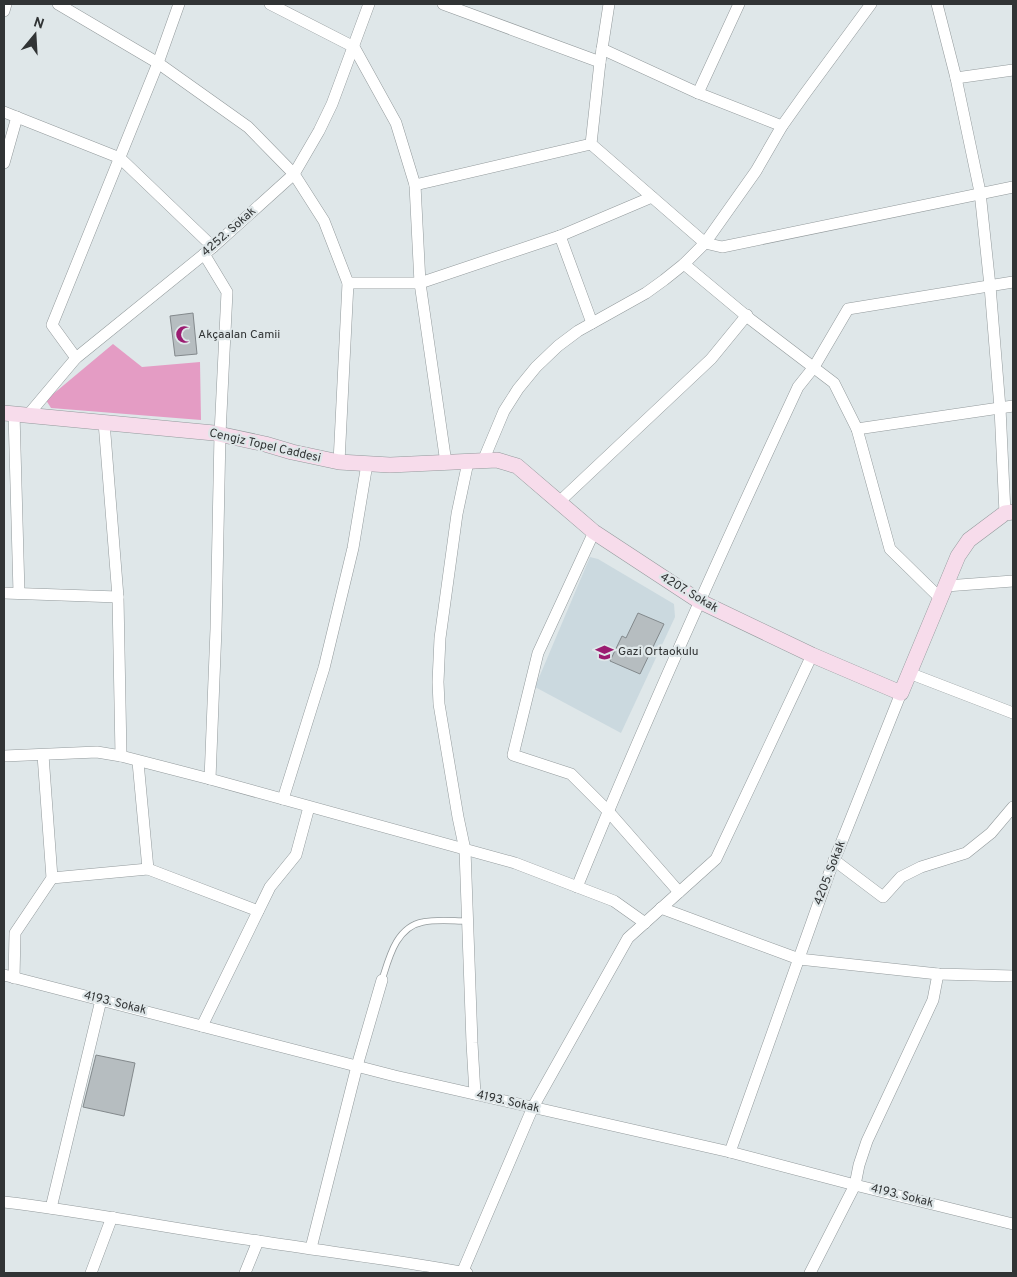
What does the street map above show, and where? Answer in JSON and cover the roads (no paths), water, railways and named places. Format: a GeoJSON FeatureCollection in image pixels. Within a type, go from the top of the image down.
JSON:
{"type":"FeatureCollection","features":[{"type":"Feature","properties":{"kind":"street"},"geometry":{"type":"LineString","coordinates":[[4,11],[6,4]]}},
{"type":"Feature","properties":{"kind":"street"},"geometry":{"type":"LineString","coordinates":[[58,4],[158,64],[248,127],[294,174],[324,221],[348,283],[339,462]]}},
{"type":"Feature","properties":{"kind":"street"},"geometry":{"type":"LineString","coordinates":[[76,358],[52,325],[158,64],[178,4]]}},
{"type":"Feature","properties":{"kind":"street"},"geometry":{"type":"LineString","coordinates":[[270,4],[354,47],[396,123],[415,185],[420,283],[446,463]]}},
{"type":"Feature","properties":{"kind":"street","name":"4252. Sokak"},"geometry":{"type":"LineString","coordinates":[[15,414],[76,358],[209,250],[294,174],[324,122],[369,4]]}},
{"type":"Feature","properties":{"kind":"street"},"geometry":{"type":"LineString","coordinates":[[443,4],[600,62]]}},
{"type":"Feature","properties":{"kind":"street"},"geometry":{"type":"LineString","coordinates":[[590,144],[609,4]]}},
{"type":"Feature","properties":{"kind":"street"},"geometry":{"type":"LineString","coordinates":[[698,93],[739,4]]}},
{"type":"Feature","properties":{"kind":"street"},"geometry":{"type":"LineString","coordinates":[[490,460],[504,411],[518,389],[536,367],[558,346],[592,323],[646,293],[684,264],[705,243],[756,171],[782,126],[871,4]]}},
{"type":"Feature","properties":{"kind":"street"},"geometry":{"type":"LineString","coordinates":[[937,4],[956,78],[980,192],[1009,512]]}},
{"type":"Feature","properties":{"kind":"street"},"geometry":{"type":"LineString","coordinates":[[602,49],[698,93],[782,126]]}},
{"type":"Feature","properties":{"kind":"street"},"geometry":{"type":"LineString","coordinates":[[956,78],[1013,70]]}},
{"type":"Feature","properties":{"kind":"street"},"geometry":{"type":"LineString","coordinates":[[4,112],[120,158],[209,250],[227,292],[220,434],[216,629],[210,779]]}},
{"type":"Feature","properties":{"kind":"street"},"geometry":{"type":"LineString","coordinates":[[4,163],[17,117]]}},
{"type":"Feature","properties":{"kind":"street"},"geometry":{"type":"LineString","coordinates":[[415,185],[590,144]]}},
{"type":"Feature","properties":{"kind":"street"},"geometry":{"type":"LineString","coordinates":[[590,144],[705,243],[722,247],[980,192],[1013,187]]}},
{"type":"Feature","properties":{"kind":"street"},"geometry":{"type":"LineString","coordinates":[[348,283],[420,283],[560,236],[652,197]]}},
{"type":"Feature","properties":{"kind":"street"},"geometry":{"type":"LineString","coordinates":[[560,236],[592,323]]}},
{"type":"Feature","properties":{"kind":"street"},"geometry":{"type":"LineString","coordinates":[[684,264],[747,316],[834,383],[857,428],[890,549],[943,593],[1013,582]]}},
{"type":"Feature","properties":{"kind":"street"},"geometry":{"type":"LineString","coordinates":[[577,886],[698,601],[798,387],[814,368],[848,309],[1013,282]]}},
{"type":"Feature","properties":{"kind":"street"},"geometry":{"type":"LineString","coordinates":[[559,502],[710,359],[747,316]]}},
{"type":"Feature","properties":{"kind":"street"},"geometry":{"type":"LineString","coordinates":[[857,428],[1013,406]]}},
{"type":"Feature","properties":{"kind":"street"},"geometry":{"type":"LineString","coordinates":[[15,414],[18,593]]}},
{"type":"Feature","properties":{"kind":"street","name":"Cengiz Topel Caddesi"},"geometry":{"type":"LineString","coordinates":[[15,414],[220,434],[339,462],[390,465],[490,460]]}},
{"type":"Feature","properties":{"kind":"street"},"geometry":{"type":"LineString","coordinates":[[104,422],[118,596],[121,756]]}},
{"type":"Feature","properties":{"kind":"street","name":"4207. Sokak"},"geometry":{"type":"LineString","coordinates":[[490,460],[517,466],[594,532],[698,601],[812,655],[901,693]]}},
{"type":"Feature","properties":{"kind":"street"},"geometry":{"type":"LineString","coordinates":[[468,462],[457,514],[440,638],[438,682],[441,714],[465,850],[475,1094]]}},
{"type":"Feature","properties":{"kind":"street"},"geometry":{"type":"LineString","coordinates":[[283,800],[324,668],[353,548],[367,464]]}},
{"type":"Feature","properties":{"kind":"street","name":"4205. Sokak"},"geometry":{"type":"LineString","coordinates":[[730,1152],[834,860],[958,556],[969,540],[1009,512]]}},
{"type":"Feature","properties":{"kind":"street"},"geometry":{"type":"LineString","coordinates":[[594,532],[538,652],[513,755],[571,774],[608,811],[679,892]]}},
{"type":"Feature","properties":{"kind":"street"},"geometry":{"type":"LineString","coordinates":[[4,593],[118,596]]}},
{"type":"Feature","properties":{"kind":"street"},"geometry":{"type":"LineString","coordinates":[[4,1202],[112,1217],[258,1242],[311,1248],[464,1273],[533,1107],[628,938],[716,859],[812,655]]}},
{"type":"Feature","properties":{"kind":"street"},"geometry":{"type":"LineString","coordinates":[[909,673],[1013,713]]}},
{"type":"Feature","properties":{"kind":"street"},"geometry":{"type":"LineString","coordinates":[[4,756],[97,752],[121,756],[138,762],[210,779],[516,863],[614,901],[645,923]]}},
{"type":"Feature","properties":{"kind":"street"},"geometry":{"type":"LineString","coordinates":[[9,977],[15,933],[52,878],[42,755]]}},
{"type":"Feature","properties":{"kind":"street"},"geometry":{"type":"LineString","coordinates":[[138,762],[148,869]]}},
{"type":"Feature","properties":{"kind":"street"},"geometry":{"type":"LineString","coordinates":[[834,860],[883,897],[901,877],[921,867],[966,853],[991,833],[1013,806]]}},
{"type":"Feature","properties":{"kind":"street"},"geometry":{"type":"LineString","coordinates":[[202,1026],[270,887],[296,855],[309,807]]}},
{"type":"Feature","properties":{"kind":"street"},"geometry":{"type":"LineString","coordinates":[[52,878],[148,869],[258,911]]}},
{"type":"Feature","properties":{"kind":"street"},"geometry":{"type":"LineString","coordinates":[[661,908],[799,959],[938,974],[1013,976]]}},
{"type":"Feature","properties":{"kind":"street"},"geometry":{"type":"LineString","coordinates":[[810,1273],[855,1185],[867,1141],[933,1000],[938,974]]}},
{"type":"Feature","properties":{"kind":"street","name":"4193. Sokak"},"geometry":{"type":"LineString","coordinates":[[9,977],[357,1066],[730,1152],[1013,1224]]}},
{"type":"Feature","properties":{"kind":"street"},"geometry":{"type":"LineString","coordinates":[[311,1248],[357,1066],[382,980]]}},
{"type":"Feature","properties":{"kind":"street"},"geometry":{"type":"LineString","coordinates":[[51,1208],[101,1000]]}},
{"type":"Feature","properties":{"kind":"street"},"geometry":{"type":"LineString","coordinates":[[90,1273],[112,1217]]}},
{"type":"Feature","properties":{"kind":"street"},"geometry":{"type":"LineString","coordinates":[[245,1273],[258,1242]]}},
{"type":"Feature","properties":{"kind":"lane"},"geometry":{"type":"LineString","coordinates":[[382,980],[396,942],[412,926],[423,922],[467,921]]}},
{"type":"Feature","properties":{"kind":"place","name":"Akçaalan Camii"},"geometry":{"type":"Point","coordinates":[184,335]}},
{"type":"Feature","properties":{"kind":"place","name":"Gazi Ortaokulu"},"geometry":{"type":"Point","coordinates":[604,652]}}]}
